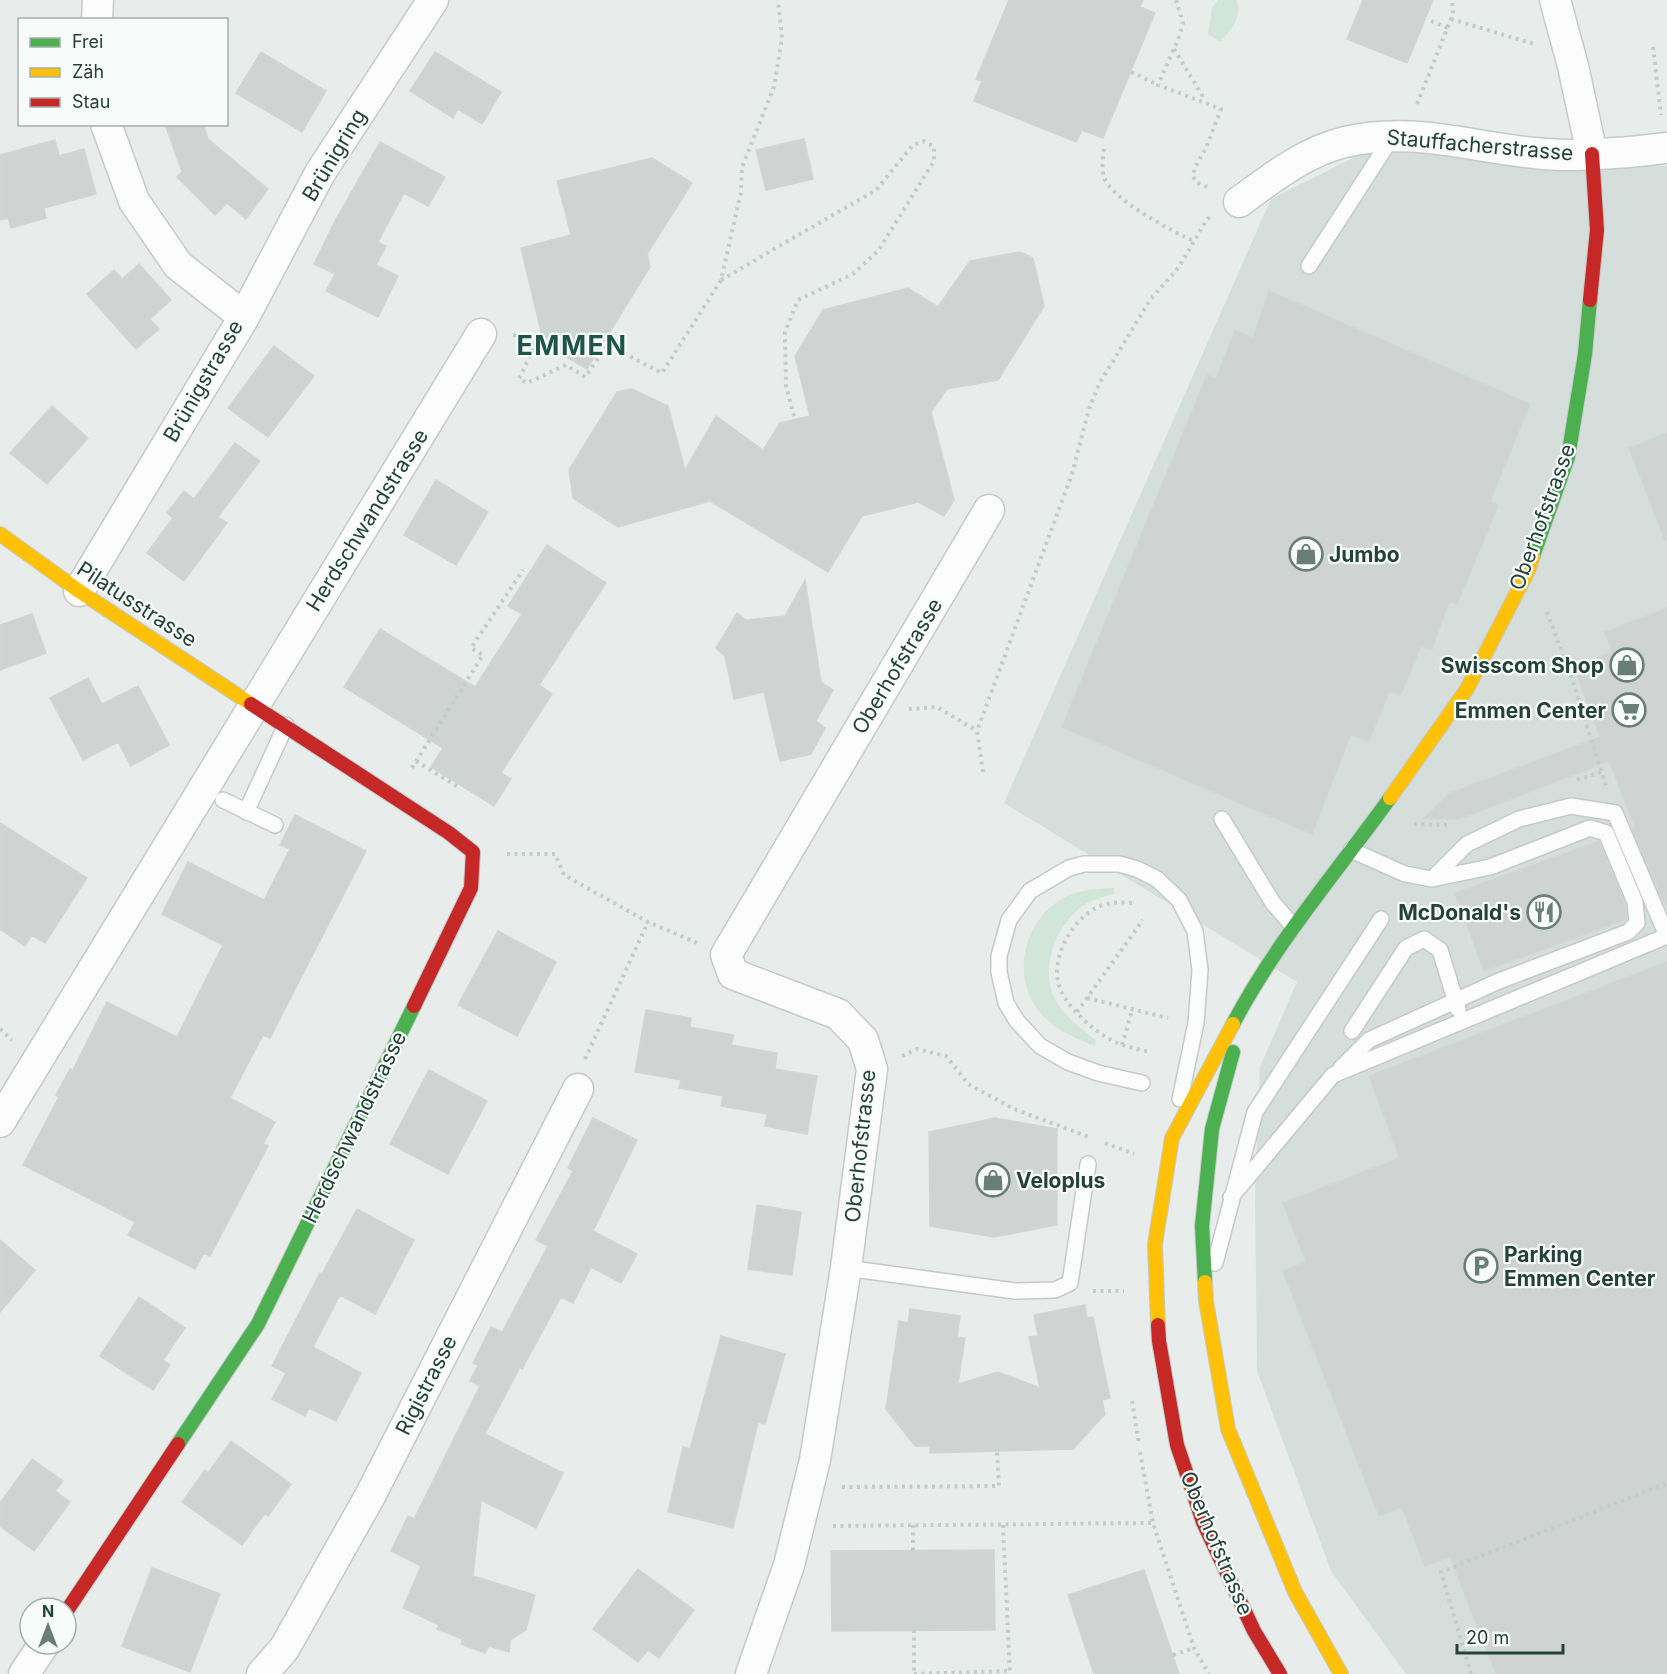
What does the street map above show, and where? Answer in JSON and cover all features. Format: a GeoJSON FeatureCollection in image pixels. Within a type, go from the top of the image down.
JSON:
{"type":"FeatureCollection","features":[{"type":"Feature","properties":{"kind":"street"},"geometry":{"type":"LineString","coordinates":[[97,18],[98,0]]}},
{"type":"Feature","properties":{"kind":"street","name":"Brünigring"},"geometry":{"type":"LineString","coordinates":[[244,317],[320,173],[433,0]]}},
{"type":"Feature","properties":{"kind":"street","name":"Oberhofstrasse"},"geometry":{"type":"LineString","coordinates":[[1280,1674],[1254,1631],[1203,1522],[1177,1445],[1159,1341],[1155,1244],[1172,1138],[1248,995],[1293,926],[1467,689],[1528,571],[1568,457],[1585,354],[1597,230],[1592,154],[1573,66],[1555,0]]}},
{"type":"Feature","properties":{"kind":"street","name":"Brünigstrasse"},"geometry":{"type":"LineString","coordinates":[[79,591],[244,317],[178,265],[134,201],[107,126]]}},
{"type":"Feature","properties":{"kind":"street","name":"Stauffacherstrasse"},"geometry":{"type":"LineString","coordinates":[[1239,202],[1292,164],[1316,152],[1345,142],[1398,135],[1536,154],[1592,154],[1667,148]]}},
{"type":"Feature","properties":{"kind":"street","name":"Herdschwandstrasse"},"geometry":{"type":"LineString","coordinates":[[0,1122],[481,334]]}},
{"type":"Feature","properties":{"kind":"street","name":"Oberhofstrasse"},"geometry":{"type":"LineString","coordinates":[[752,1674],[789,1565],[815,1460],[846,1268],[872,1069],[863,1040],[838,1014],[733,974],[726,955],[989,510]]}},
{"type":"Feature","properties":{"kind":"street","name":"Pilatusstrasse"},"geometry":{"type":"LineString","coordinates":[[0,534],[79,591],[254,705]]}},
{"type":"Feature","properties":{"kind":"street","name":"Herdschwandstrasse"},"geometry":{"type":"LineString","coordinates":[[77,1596],[258,1324],[471,888],[473,852],[449,833],[254,705]]}},
{"type":"Feature","properties":{"kind":"street","name":"Oberhofstrasse"},"geometry":{"type":"LineString","coordinates":[[1248,995],[1212,1130],[1202,1226],[1206,1301],[1228,1430],[1295,1593],[1341,1674]]}},
{"type":"Feature","properties":{"kind":"street","name":"Rigistrasse"},"geometry":{"type":"LineString","coordinates":[[262,1674],[284,1649],[370,1496],[578,1089]]}},
{"type":"Feature","properties":{"kind":"street"},"geometry":{"type":"LineString","coordinates":[[24,1674],[36,1656]]}},
{"type":"Feature","properties":{"kind":"lane"},"geometry":{"type":"LineString","coordinates":[[1309,266],[1398,135]]}},
{"type":"Feature","properties":{"kind":"lane"},"geometry":{"type":"LineString","coordinates":[[246,812],[286,725]]}},
{"type":"Feature","properties":{"kind":"lane"},"geometry":{"type":"LineString","coordinates":[[224,800],[275,825]]}},
{"type":"Feature","properties":{"kind":"lane"},"geometry":{"type":"LineString","coordinates":[[1333,1075],[1667,936],[1615,813],[1571,806],[1519,819],[1467,844],[1432,879]]}},
{"type":"Feature","properties":{"kind":"lane"},"geometry":{"type":"LineString","coordinates":[[1222,819],[1273,903],[1293,926]]}},
{"type":"Feature","properties":{"kind":"lane"},"geometry":{"type":"LineString","coordinates":[[1231,1197],[1333,1075],[1369,1040],[1455,999],[1628,932],[1637,923],[1635,902],[1606,833],[1590,828],[1490,867],[1432,879],[1405,874],[1351,850]]}},
{"type":"Feature","properties":{"kind":"lane"},"geometry":{"type":"LineString","coordinates":[[1142,1083],[1098,1073],[1068,1062],[1040,1046],[1017,1021],[1006,1003],[999,972],[999,956],[1009,920],[1030,891],[1069,868],[1084,864],[1119,864],[1137,869],[1157,879],[1179,900],[1195,931],[1200,970],[1196,1023],[1172,1138]]}},
{"type":"Feature","properties":{"kind":"lane"},"geometry":{"type":"LineString","coordinates":[[1206,1301],[1231,1197],[1255,1112],[1381,919]]}},
{"type":"Feature","properties":{"kind":"lane"},"geometry":{"type":"LineString","coordinates":[[1352,1031],[1406,948],[1424,939],[1440,951],[1462,1021]]}},
{"type":"Feature","properties":{"kind":"lane"},"geometry":{"type":"LineString","coordinates":[[846,1268],[1015,1291],[1055,1290],[1070,1283],[1088,1164]]}},
{"type":"Feature","properties":{"kind":"path"},"geometry":{"type":"LineString","coordinates":[[481,334],[527,336],[535,345],[519,379],[527,383],[566,365],[585,377],[608,345],[662,374],[721,280],[741,192],[742,167],[774,87],[782,38],[778,0]]}},
{"type":"Feature","properties":{"kind":"path"},"geometry":{"type":"LineString","coordinates":[[1158,85],[1183,23],[1176,0]]}},
{"type":"Feature","properties":{"kind":"path"},"geometry":{"type":"LineString","coordinates":[[1398,135],[1448,28],[1453,14],[1452,0]]}},
{"type":"Feature","properties":{"kind":"path"},"geometry":{"type":"LineString","coordinates":[[1451,19],[1539,45]]}},
{"type":"Feature","properties":{"kind":"path"},"geometry":{"type":"LineString","coordinates":[[1431,21],[1448,28]]}},
{"type":"Feature","properties":{"kind":"path"},"geometry":{"type":"LineString","coordinates":[[1653,47],[1661,116]]}},
{"type":"Feature","properties":{"kind":"path"},"geometry":{"type":"LineString","coordinates":[[1173,49],[1202,95],[1200,101]]}},
{"type":"Feature","properties":{"kind":"path"},"geometry":{"type":"LineString","coordinates":[[1131,72],[1221,109],[1206,148],[1195,167],[1193,177],[1197,183],[1226,193],[1239,202]]}},
{"type":"Feature","properties":{"kind":"path"},"geometry":{"type":"LineString","coordinates":[[721,280],[876,190],[913,145],[924,141],[934,147],[934,161],[878,251],[853,274],[798,300],[785,332],[786,386],[795,420]]}},
{"type":"Feature","properties":{"kind":"path"},"geometry":{"type":"LineString","coordinates":[[1104,149],[1104,177],[1110,188],[1136,209],[1172,232],[1194,241]]}},
{"type":"Feature","properties":{"kind":"path"},"geometry":{"type":"LineString","coordinates":[[983,772],[977,731],[1072,474],[1089,410],[1100,384],[1149,300],[1179,267],[1190,246]]}},
{"type":"Feature","properties":{"kind":"path"},"geometry":{"type":"LineString","coordinates":[[394,797],[483,655],[471,648],[523,570]]}},
{"type":"Feature","properties":{"kind":"path"},"geometry":{"type":"LineString","coordinates":[[1528,571],[1542,599],[1571,676],[1615,813]]}},
{"type":"Feature","properties":{"kind":"path"},"geometry":{"type":"LineString","coordinates":[[878,697],[901,710],[937,706],[977,731]]}},
{"type":"Feature","properties":{"kind":"path"},"geometry":{"type":"LineString","coordinates":[[416,761],[458,787]]}},
{"type":"Feature","properties":{"kind":"path"},"geometry":{"type":"LineString","coordinates":[[497,849],[507,854],[555,854],[564,875],[648,922],[726,955]]}},
{"type":"Feature","properties":{"kind":"path"},"geometry":{"type":"LineString","coordinates":[[1132,903],[1117,902],[1097,907],[1081,919],[1067,938],[1059,958],[1057,975],[1060,989],[1069,1005],[1100,1034],[1122,1045],[1150,1052]]}},
{"type":"Feature","properties":{"kind":"path"},"geometry":{"type":"LineString","coordinates":[[1077,1012],[1143,920]]}},
{"type":"Feature","properties":{"kind":"path"},"geometry":{"type":"LineString","coordinates":[[578,1089],[580,1070],[648,922]]}},
{"type":"Feature","properties":{"kind":"path"},"geometry":{"type":"LineString","coordinates":[[1087,998],[1168,1018]]}},
{"type":"Feature","properties":{"kind":"path"},"geometry":{"type":"LineString","coordinates":[[1122,1045],[1132,1010]]}},
{"type":"Feature","properties":{"kind":"path"},"geometry":{"type":"LineString","coordinates":[[872,1069],[917,1049],[946,1056],[968,1084],[1014,1109],[1138,1155]]}},
{"type":"Feature","properties":{"kind":"path"},"geometry":{"type":"LineString","coordinates":[[808,1487],[999,1486],[997,1451]]}},
{"type":"Feature","properties":{"kind":"path"},"geometry":{"type":"LineString","coordinates":[[1471,1674],[1441,1572],[1667,1483]]}},
{"type":"Feature","properties":{"kind":"path"},"geometry":{"type":"LineString","coordinates":[[798,1526],[1153,1523]]}},
{"type":"Feature","properties":{"kind":"path"},"geometry":{"type":"LineString","coordinates":[[913,1525],[913,1551]]}},
{"type":"Feature","properties":{"kind":"path"},"geometry":{"type":"LineString","coordinates":[[914,1630],[914,1674],[1010,1672],[1003,1525]]}},
{"type":"Feature","properties":{"kind":"path"},"geometry":{"type":"LineString","coordinates":[[1173,1654],[1194,1648]]}},
{"type":"Feature","properties":{"kind":"shaded area"},"geometry":{"type":"Polygon","coordinates":[[[1373,148],[1667,166],[1667,1674],[1406,1674],[1331,1571],[1257,1371],[1255,1194],[1260,1067],[1297,982],[1004,803],[1271,199],[1373,148]]]}},
{"type":"Feature","properties":{"kind":"green space"},"geometry":{"type":"Polygon","coordinates":[[[1218,0],[1237,0],[1238,6],[1235,23],[1220,42],[1208,34],[1212,8],[1218,0]]]}},
{"type":"Feature","properties":{"kind":"green space"},"geometry":{"type":"Polygon","coordinates":[[[1114,888],[1114,894],[1088,903],[1071,916],[1058,937],[1050,961],[1050,986],[1054,997],[1067,1015],[1096,1040],[1095,1046],[1061,1030],[1043,1016],[1032,1001],[1026,985],[1025,952],[1030,935],[1050,907],[1077,892],[1114,888]]]}},
{"type":"Feature","properties":{"kind":"building"},"geometry":{"type":"Polygon","coordinates":[[[1009,0],[1143,0],[1140,7],[1155,13],[1103,138],[1082,130],[1076,142],[974,101],[982,81],[976,79],[1009,0]]]}},
{"type":"Feature","properties":{"kind":"building"},"geometry":{"type":"Polygon","coordinates":[[[1363,0],[1433,0],[1407,63],[1347,39],[1363,0]]]}},
{"type":"Feature","properties":{"kind":"building"},"geometry":{"type":"Polygon","coordinates":[[[261,52],[326,91],[302,132],[236,93],[261,52]]]}},
{"type":"Feature","properties":{"kind":"building"},"geometry":{"type":"Polygon","coordinates":[[[435,52],[501,92],[482,124],[458,109],[453,118],[410,91],[435,52]]]}},
{"type":"Feature","properties":{"kind":"building"},"geometry":{"type":"Polygon","coordinates":[[[166,126],[204,126],[208,139],[268,189],[246,219],[227,203],[215,215],[177,177],[182,172],[166,126]]]}},
{"type":"Feature","properties":{"kind":"building"},"geometry":{"type":"Polygon","coordinates":[[[804,139],[813,179],[766,190],[756,150],[804,139]]]}},
{"type":"Feature","properties":{"kind":"building"},"geometry":{"type":"Polygon","coordinates":[[[55,140],[59,156],[84,149],[96,194],[44,208],[46,218],[11,228],[8,218],[0,220],[0,155],[55,140]]]}},
{"type":"Feature","properties":{"kind":"building"},"geometry":{"type":"Polygon","coordinates":[[[380,142],[445,177],[428,206],[404,193],[378,242],[386,246],[376,265],[398,276],[378,317],[326,291],[335,274],[314,264],[335,221],[380,142]]]}},
{"type":"Feature","properties":{"kind":"building"},"geometry":{"type":"Polygon","coordinates":[[[652,158],[692,183],[647,254],[650,267],[587,369],[544,344],[521,248],[571,235],[557,181],[652,158]]]}},
{"type":"Feature","properties":{"kind":"building"},"geometry":{"type":"Polygon","coordinates":[[[1020,252],[1033,258],[1044,306],[998,380],[947,389],[931,412],[954,500],[944,516],[918,502],[862,516],[828,572],[710,501],[618,527],[573,498],[569,470],[617,392],[632,389],[668,406],[685,470],[716,416],[763,450],[780,423],[810,416],[795,356],[823,310],[908,288],[938,307],[970,261],[1020,252]]]}},
{"type":"Feature","properties":{"kind":"building"},"geometry":{"type":"Polygon","coordinates":[[[139,264],[171,300],[150,319],[159,329],[136,349],[87,294],[114,270],[122,279],[139,264]]]}},
{"type":"Feature","properties":{"kind":"building","name":"Jumbo"},"geometry":{"type":"Polygon","coordinates":[[[1269,291],[1530,404],[1490,501],[1498,506],[1457,604],[1449,602],[1432,649],[1421,646],[1401,694],[1389,692],[1369,742],[1351,734],[1312,834],[1062,727],[1207,375],[1216,379],[1235,330],[1253,338],[1269,291]]]}},
{"type":"Feature","properties":{"kind":"building"},"geometry":{"type":"Polygon","coordinates":[[[274,346],[314,376],[268,437],[228,408],[274,346]]]}},
{"type":"Feature","properties":{"kind":"building"},"geometry":{"type":"Polygon","coordinates":[[[52,406],[88,438],[47,484],[10,453],[52,406]]]}},
{"type":"Feature","properties":{"kind":"building"},"geometry":{"type":"Polygon","coordinates":[[[1667,433],[1667,540],[1665,540],[1629,448],[1667,433]]]}},
{"type":"Feature","properties":{"kind":"building"},"geometry":{"type":"Polygon","coordinates":[[[235,443],[260,461],[218,517],[227,523],[184,581],[147,553],[173,518],[167,513],[184,491],[194,499],[235,443]]]}},
{"type":"Feature","properties":{"kind":"building"},"geometry":{"type":"Polygon","coordinates":[[[436,480],[488,512],[456,565],[404,535],[436,480]]]}},
{"type":"Feature","properties":{"kind":"building"},"geometry":{"type":"Polygon","coordinates":[[[547,545],[606,583],[539,685],[552,694],[501,773],[511,779],[494,806],[431,767],[443,748],[344,687],[380,629],[475,687],[522,614],[508,606],[547,545]]]}},
{"type":"Feature","properties":{"kind":"building"},"geometry":{"type":"Polygon","coordinates":[[[805,580],[821,682],[833,690],[816,721],[825,728],[811,754],[780,761],[764,692],[734,699],[725,656],[716,648],[737,613],[746,620],[785,616],[805,580]]]}},
{"type":"Feature","properties":{"kind":"building","name":"Emmen Center"},"geometry":{"type":"Polygon","coordinates":[[[1667,608],[1667,904],[1665,905],[1632,829],[1635,827],[1609,761],[1459,819],[1423,819],[1450,793],[1600,737],[1574,667],[1612,652],[1605,632],[1667,608]]]}},
{"type":"Feature","properties":{"kind":"building"},"geometry":{"type":"Polygon","coordinates":[[[32,614],[46,653],[0,670],[0,625],[32,614]]]}},
{"type":"Feature","properties":{"kind":"building"},"geometry":{"type":"Polygon","coordinates":[[[88,678],[102,704],[138,686],[169,745],[131,766],[118,742],[83,760],[50,698],[88,678]]]}},
{"type":"Feature","properties":{"kind":"building"},"geometry":{"type":"Polygon","coordinates":[[[295,815],[366,851],[270,1038],[263,1035],[230,1098],[275,1122],[263,1144],[268,1146],[210,1256],[204,1253],[195,1269],[128,1235],[135,1222],[23,1165],[59,1097],[56,1095],[70,1069],[73,1070],[107,1002],[177,1037],[223,945],[162,914],[188,862],[264,900],[290,849],[280,845],[295,815]]]}},
{"type":"Feature","properties":{"kind":"building"},"geometry":{"type":"Polygon","coordinates":[[[0,823],[87,878],[45,943],[32,935],[25,946],[0,929],[0,823]]]}},
{"type":"Feature","properties":{"kind":"building"},"geometry":{"type":"Polygon","coordinates":[[[1599,841],[1625,904],[1627,919],[1484,971],[1455,893],[1599,841]]]}},
{"type":"Feature","properties":{"kind":"building"},"geometry":{"type":"Polygon","coordinates":[[[498,931],[556,962],[517,1036],[458,1005],[498,931]]]}},
{"type":"Feature","properties":{"kind":"building","name":"Parking Emmen Center"},"geometry":{"type":"Polygon","coordinates":[[[1667,962],[1667,1674],[1496,1674],[1450,1557],[1425,1566],[1402,1507],[1379,1516],[1283,1271],[1306,1262],[1283,1203],[1400,1158],[1369,1076],[1667,962]]]}},
{"type":"Feature","properties":{"kind":"building"},"geometry":{"type":"Polygon","coordinates":[[[646,1010],[691,1018],[690,1027],[734,1035],[731,1045],[777,1053],[775,1069],[817,1076],[807,1134],[765,1126],[767,1114],[721,1106],[723,1096],[679,1088],[681,1080],[635,1072],[646,1010]]]}},
{"type":"Feature","properties":{"kind":"building"},"geometry":{"type":"Polygon","coordinates":[[[429,1070],[487,1101],[448,1174],[390,1144],[429,1070]]]}},
{"type":"Feature","properties":{"kind":"building"},"geometry":{"type":"Polygon","coordinates":[[[593,1118],[637,1140],[593,1231],[637,1254],[621,1283],[591,1267],[573,1303],[561,1297],[522,1369],[520,1367],[485,1434],[563,1473],[536,1528],[481,1500],[473,1576],[535,1595],[526,1630],[510,1640],[509,1652],[489,1646],[485,1653],[461,1644],[462,1639],[437,1629],[439,1625],[403,1608],[421,1566],[391,1551],[408,1516],[414,1519],[480,1386],[470,1381],[478,1365],[473,1363],[491,1327],[502,1332],[548,1246],[536,1240],[573,1171],[568,1168],[593,1118]]]}},
{"type":"Feature","properties":{"kind":"building"},"geometry":{"type":"Polygon","coordinates":[[[995,1118],[1057,1129],[1057,1225],[994,1237],[930,1226],[929,1132],[995,1118]]]}},
{"type":"Feature","properties":{"kind":"building"},"geometry":{"type":"Polygon","coordinates":[[[757,1205],[801,1212],[792,1275],[748,1269],[757,1205]]]}},
{"type":"Feature","properties":{"kind":"building"},"geometry":{"type":"Polygon","coordinates":[[[357,1209],[414,1240],[375,1314],[340,1295],[313,1347],[361,1373],[336,1421],[309,1408],[305,1416],[272,1399],[286,1373],[272,1366],[320,1273],[322,1274],[357,1209]]]}},
{"type":"Feature","properties":{"kind":"building"},"geometry":{"type":"Polygon","coordinates":[[[0,1240],[35,1270],[0,1312],[0,1240]]]}},
{"type":"Feature","properties":{"kind":"building"},"geometry":{"type":"Polygon","coordinates":[[[139,1297],[185,1328],[163,1360],[170,1365],[153,1390],[100,1356],[139,1297]]]}},
{"type":"Feature","properties":{"kind":"building"},"geometry":{"type":"Polygon","coordinates":[[[1085,1305],[1087,1318],[1093,1317],[1110,1398],[1102,1400],[1105,1414],[1073,1449],[930,1453],[930,1446],[915,1446],[886,1409],[899,1321],[908,1323],[910,1309],[960,1316],[957,1337],[965,1338],[958,1384],[998,1372],[1040,1388],[1029,1337],[1038,1336],[1034,1315],[1085,1305]]]}},
{"type":"Feature","properties":{"kind":"building"},"geometry":{"type":"Polygon","coordinates":[[[721,1336],[785,1354],[765,1424],[758,1422],[733,1528],[668,1512],[683,1447],[690,1449],[721,1336]]]}},
{"type":"Feature","properties":{"kind":"building"},"geometry":{"type":"Polygon","coordinates":[[[231,1441],[291,1484],[268,1516],[265,1513],[242,1545],[182,1502],[205,1470],[208,1473],[231,1441]]]}},
{"type":"Feature","properties":{"kind":"building"},"geometry":{"type":"Polygon","coordinates":[[[32,1459],[63,1481],[55,1491],[70,1502],[34,1551],[0,1526],[0,1503],[32,1459]]]}},
{"type":"Feature","properties":{"kind":"building"},"geometry":{"type":"Polygon","coordinates":[[[994,1550],[995,1630],[832,1631],[831,1551],[994,1550]]]}},
{"type":"Feature","properties":{"kind":"building"},"geometry":{"type":"Polygon","coordinates":[[[152,1568],[220,1594],[190,1672],[122,1646],[152,1568]]]}},
{"type":"Feature","properties":{"kind":"building"},"geometry":{"type":"Polygon","coordinates":[[[638,1569],[694,1610],[659,1658],[648,1650],[638,1662],[593,1629],[638,1569]]]}},
{"type":"Feature","properties":{"kind":"building"},"geometry":{"type":"Polygon","coordinates":[[[1144,1570],[1179,1674],[1094,1674],[1068,1595],[1144,1570]]]}},
{"type":"Feature","properties":{"kind":"traffic: fast"},"geometry":{"type":"LineString","coordinates":[[1533,556],[1568,457],[1585,354],[1590,300]]}},
{"type":"Feature","properties":{"kind":"traffic: fast"},"geometry":{"type":"LineString","coordinates":[[1233,1024],[1287,936],[1390,798]]}},
{"type":"Feature","properties":{"kind":"traffic: fast"},"geometry":{"type":"LineString","coordinates":[[178,1444],[258,1324],[414,1006]]}},
{"type":"Feature","properties":{"kind":"traffic: fast"},"geometry":{"type":"LineString","coordinates":[[1205,1282],[1202,1226],[1212,1129],[1233,1052]]}},
{"type":"Feature","properties":{"kind":"traffic: slow"},"geometry":{"type":"LineString","coordinates":[[0,534],[79,591],[251,704]]}},
{"type":"Feature","properties":{"kind":"traffic: slow"},"geometry":{"type":"LineString","coordinates":[[1390,798],[1467,689],[1528,571],[1533,556]]}},
{"type":"Feature","properties":{"kind":"traffic: slow"},"geometry":{"type":"LineString","coordinates":[[1158,1325],[1155,1244],[1172,1138],[1233,1024]]}},
{"type":"Feature","properties":{"kind":"traffic: slow"},"geometry":{"type":"LineString","coordinates":[[1205,1282],[1206,1301],[1228,1429],[1295,1592],[1341,1674]]}},
{"type":"Feature","properties":{"kind":"traffic: jam"},"geometry":{"type":"LineString","coordinates":[[1590,300],[1597,230],[1592,154]]}},
{"type":"Feature","properties":{"kind":"traffic: jam"},"geometry":{"type":"LineString","coordinates":[[251,704],[449,833],[473,852],[471,888],[414,1006]]}},
{"type":"Feature","properties":{"kind":"traffic: jam"},"geometry":{"type":"LineString","coordinates":[[1158,1325],[1177,1445],[1203,1522],[1254,1631],[1280,1674]]}},
{"type":"Feature","properties":{"kind":"traffic: jam"},"geometry":{"type":"LineString","coordinates":[[77,1596],[178,1444]]}},
{"type":"Feature","properties":{"kind":"place","name":"Jumbo"},"geometry":{"type":"Point","coordinates":[1306,554]}},
{"type":"Feature","properties":{"kind":"place","name":"Swisscom Shop"},"geometry":{"type":"Point","coordinates":[1627,665]}},
{"type":"Feature","properties":{"kind":"place","name":"Emmen Center"},"geometry":{"type":"Point","coordinates":[1629,710]}},
{"type":"Feature","properties":{"kind":"place","name":"McDonald's"},"geometry":{"type":"Point","coordinates":[1544,912]}},
{"type":"Feature","properties":{"kind":"place","name":"Veloplus"},"geometry":{"type":"Point","coordinates":[993,1180]}},
{"type":"Feature","properties":{"kind":"place","name":"Parking Emmen Center"},"geometry":{"type":"Point","coordinates":[1481,1266]}},
{"type":"Feature","properties":{"kind":"district","name":"EMMEN"},"geometry":{"type":"Point","coordinates":[572,345]}}]}
